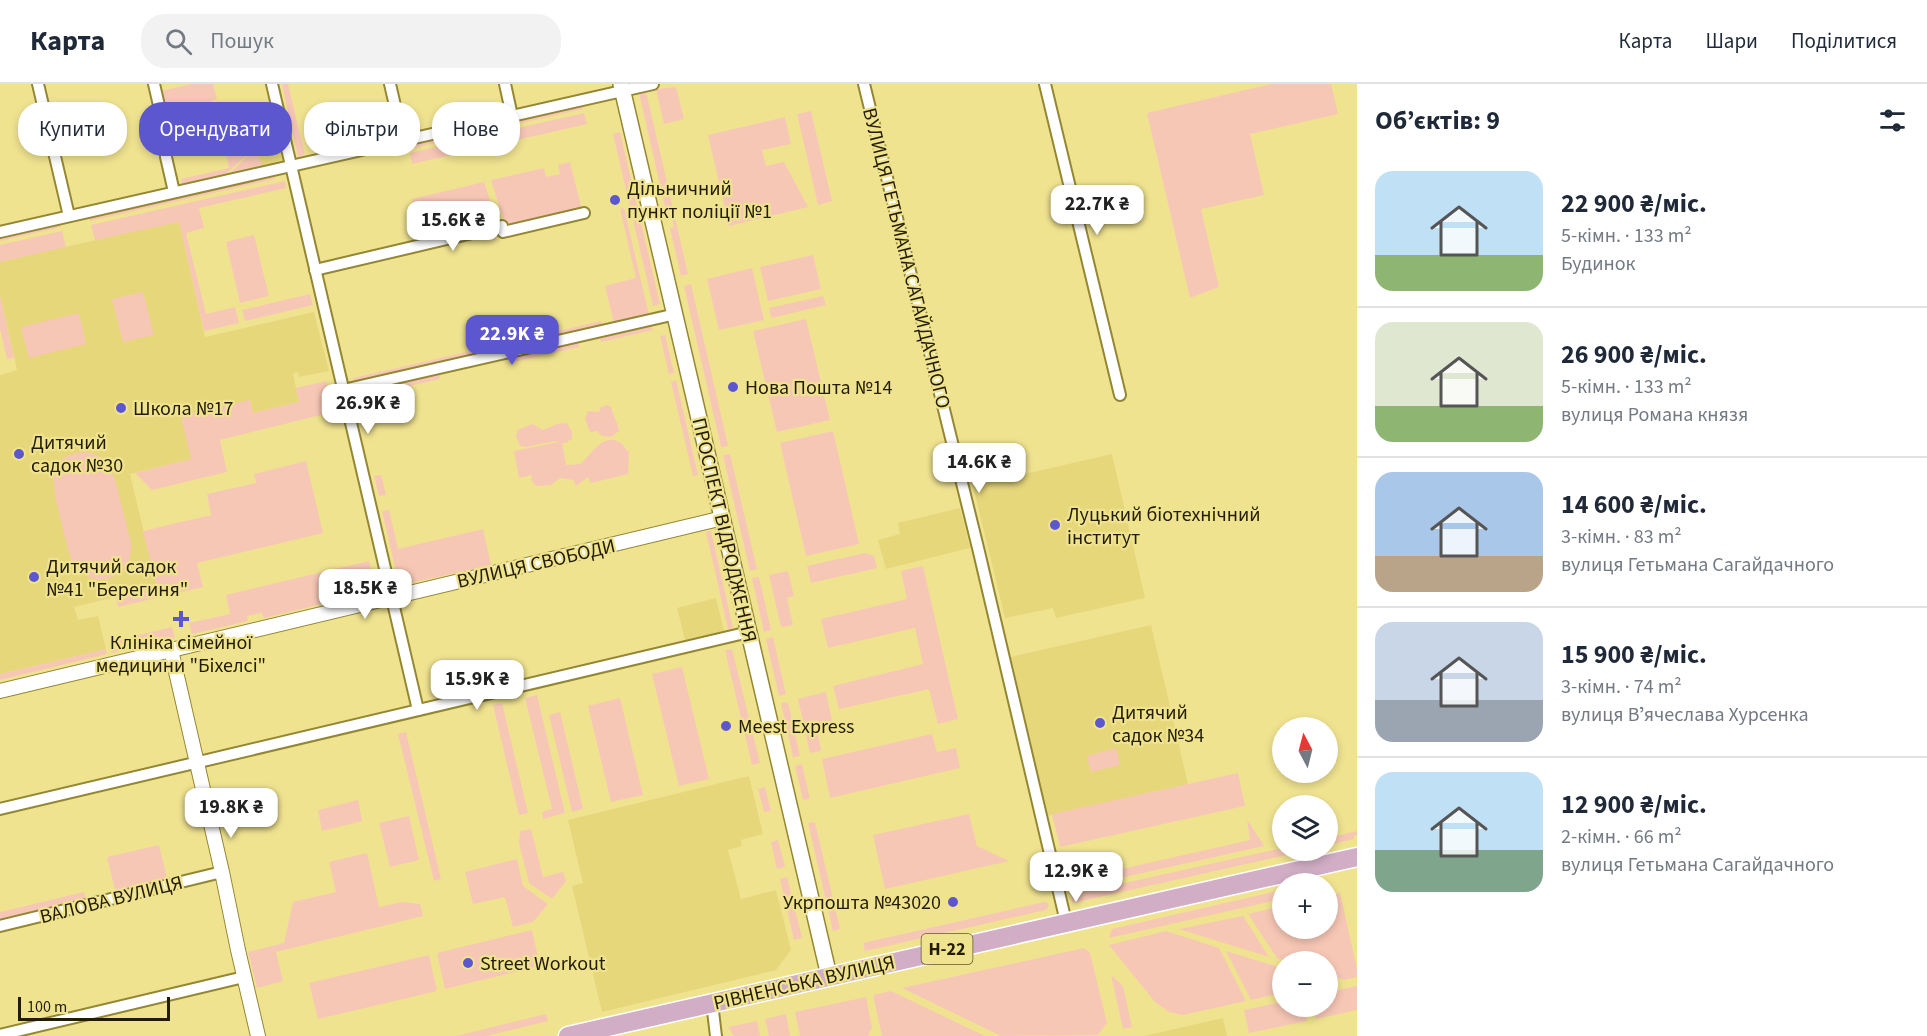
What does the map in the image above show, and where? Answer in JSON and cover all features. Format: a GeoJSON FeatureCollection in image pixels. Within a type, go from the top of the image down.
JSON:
{"type":"FeatureCollection","features":[{"type":"Feature","properties":{"kind":"main road","name":"ПРОСПЕКТ ВІДРОДЖЕННЯ"},"geometry":{"type":"LineString","coordinates":[[622,87],[828,976]]}},
{"type":"Feature","properties":{"kind":"main road","name":"РІВНЕНСЬКА ВУЛИЦЯ"},"geometry":{"type":"LineString","coordinates":[[568,1036],[1357,857]]}},
{"type":"Feature","properties":{"kind":"street"},"geometry":{"type":"LineString","coordinates":[[38,84],[69,216]]}},
{"type":"Feature","properties":{"kind":"street"},"geometry":{"type":"LineString","coordinates":[[154,84],[167,140],[166,157],[174,192]]}},
{"type":"Feature","properties":{"kind":"street"},"geometry":{"type":"LineString","coordinates":[[272,84],[418,710]]}},
{"type":"Feature","properties":{"kind":"street"},"geometry":{"type":"LineString","coordinates":[[390,84],[394,102]]}},
{"type":"Feature","properties":{"kind":"street"},"geometry":{"type":"LineString","coordinates":[[505,84],[509,102]]}},
{"type":"Feature","properties":{"kind":"street"},"geometry":{"type":"LineString","coordinates":[[520,114],[622,87],[653,84]]}},
{"type":"Feature","properties":{"kind":"street","name":"ВУЛИЦЯ ГЕТЬМАНА САГАЙДАЧНОГО"},"geometry":{"type":"LineString","coordinates":[[864,84],[963,485],[1066,922]]}},
{"type":"Feature","properties":{"kind":"street"},"geometry":{"type":"LineString","coordinates":[[1045,84],[1120,395]]}},
{"type":"Feature","properties":{"kind":"street"},"geometry":{"type":"LineString","coordinates":[[0,232],[333,156]]}},
{"type":"Feature","properties":{"kind":"street"},"geometry":{"type":"LineString","coordinates":[[315,270],[502,226],[503,232],[584,213]]}},
{"type":"Feature","properties":{"kind":"street"},"geometry":{"type":"LineString","coordinates":[[343,390],[676,314]]}},
{"type":"Feature","properties":{"kind":"street","name":"ВУЛИЦЯ СВОБОДИ"},"geometry":{"type":"LineString","coordinates":[[0,691],[723,518]]}},
{"type":"Feature","properties":{"kind":"street"},"geometry":{"type":"LineString","coordinates":[[0,809],[749,632]]}},
{"type":"Feature","properties":{"kind":"street"},"geometry":{"type":"LineString","coordinates":[[171,650],[258,1036]]}},
{"type":"Feature","properties":{"kind":"street","name":"ВАЛОВА ВУЛИЦЯ"},"geometry":{"type":"LineString","coordinates":[[0,926],[222,872]]}},
{"type":"Feature","properties":{"kind":"street"},"geometry":{"type":"LineString","coordinates":[[0,1035],[244,977]]}},
{"type":"Feature","properties":{"kind":"street"},"geometry":{"type":"LineString","coordinates":[[712,1003],[716,1036]]}},
{"type":"Feature","properties":{"kind":"shaded area"},"geometry":{"type":"Polygon","coordinates":[[[191,84],[213,84],[217,99],[208,102],[163,102],[161,91],[191,84]]]}},
{"type":"Feature","properties":{"kind":"shaded area"},"geometry":{"type":"Polygon","coordinates":[[[282,84],[288,84],[304,151],[304,155],[298,157],[292,130],[292,102],[286,102],[282,84]]]}},
{"type":"Feature","properties":{"kind":"shaded area"},"geometry":{"type":"Polygon","coordinates":[[[1271,84],[1331,84],[1338,114],[1250,134],[1264,195],[1201,209],[1219,287],[1190,298],[1147,113],[1271,84]]]}},
{"type":"Feature","properties":{"kind":"shaded area"},"geometry":{"type":"Polygon","coordinates":[[[676,87],[684,119],[664,124],[656,89],[676,87]]]}},
{"type":"Feature","properties":{"kind":"shaded area"},"geometry":{"type":"Polygon","coordinates":[[[646,91],[688,274],[681,276],[670,228],[674,227],[670,211],[666,211],[639,93],[646,91]]]}},
{"type":"Feature","properties":{"kind":"shaded area"},"geometry":{"type":"Polygon","coordinates":[[[582,104],[583,109],[520,123],[520,119],[582,104]]]}},
{"type":"Feature","properties":{"kind":"shaded area"},"geometry":{"type":"Polygon","coordinates":[[[811,111],[832,201],[818,205],[797,114],[811,111]]]}},
{"type":"Feature","properties":{"kind":"shaded area"},"geometry":{"type":"Polygon","coordinates":[[[584,113],[587,124],[520,139],[520,128],[584,113]]]}},
{"type":"Feature","properties":{"kind":"shaded area"},"geometry":{"type":"Polygon","coordinates":[[[785,117],[791,144],[762,150],[766,166],[784,162],[808,207],[729,226],[708,135],[785,117]]]}},
{"type":"Feature","properties":{"kind":"shaded area"},"geometry":{"type":"Polygon","coordinates":[[[620,132],[660,304],[653,306],[613,134],[620,132]]]}},
{"type":"Feature","properties":{"kind":"shaded area"},"geometry":{"type":"Polygon","coordinates":[[[432,139],[432,144],[420,146],[420,142],[432,139]]]}},
{"type":"Feature","properties":{"kind":"shaded area"},"geometry":{"type":"Polygon","coordinates":[[[432,148],[432,156],[447,156],[412,164],[411,156],[420,156],[420,151],[432,148]]]}},
{"type":"Feature","properties":{"kind":"shaded area"},"geometry":{"type":"Polygon","coordinates":[[[227,156],[246,156],[226,174],[182,184],[181,179],[229,168],[227,156]]]}},
{"type":"Feature","properties":{"kind":"shaded area"},"geometry":{"type":"Polygon","coordinates":[[[248,156],[260,156],[262,165],[230,173],[248,156]]]}},
{"type":"Feature","properties":{"kind":"shaded area"},"geometry":{"type":"Polygon","coordinates":[[[259,156],[281,156],[283,163],[262,168],[259,156]]]}},
{"type":"Feature","properties":{"kind":"shaded area"},"geometry":{"type":"Polygon","coordinates":[[[570,162],[582,210],[506,228],[491,180],[544,168],[546,177],[560,174],[558,165],[570,162]]]}},
{"type":"Feature","properties":{"kind":"shaded area"},"geometry":{"type":"Polygon","coordinates":[[[274,175],[275,179],[90,221],[89,217],[274,175]]]}},
{"type":"Feature","properties":{"kind":"shaded area"},"geometry":{"type":"Polygon","coordinates":[[[285,181],[286,188],[199,208],[204,228],[186,233],[206,314],[235,307],[239,323],[204,331],[179,222],[95,240],[91,225],[285,181]]]}},
{"type":"Feature","properties":{"kind":"shaded area"},"geometry":{"type":"Polygon","coordinates":[[[484,182],[498,224],[422,242],[412,199],[484,182]]]}},
{"type":"Feature","properties":{"kind":"shaded area"},"geometry":{"type":"Polygon","coordinates":[[[624,208],[649,315],[614,323],[605,286],[636,278],[620,209],[624,208]]]}},
{"type":"Feature","properties":{"kind":"shaded area","name":"Школа №17"},"geometry":{"type":"Polygon","coordinates":[[[179,221],[205,337],[314,312],[329,371],[299,377],[298,372],[293,374],[299,402],[253,413],[250,400],[191,459],[130,474],[157,587],[74,607],[78,620],[98,616],[106,649],[0,674],[0,375],[17,370],[0,295],[0,262],[179,221]]]}},
{"type":"Feature","properties":{"kind":"shaded area"},"geometry":{"type":"Polygon","coordinates":[[[60,224],[61,227],[0,241],[0,237],[60,224]]]}},
{"type":"Feature","properties":{"kind":"shaded area"},"geometry":{"type":"Polygon","coordinates":[[[62,231],[66,247],[0,262],[0,245],[62,231]]]}},
{"type":"Feature","properties":{"kind":"shaded area"},"geometry":{"type":"Polygon","coordinates":[[[254,235],[269,296],[240,303],[226,242],[254,235]]]}},
{"type":"Feature","properties":{"kind":"shaded area"},"geometry":{"type":"Polygon","coordinates":[[[813,255],[821,289],[768,301],[760,267],[813,255]]]}},
{"type":"Feature","properties":{"kind":"shaded area"},"geometry":{"type":"Polygon","coordinates":[[[752,268],[764,320],[719,330],[707,279],[752,268]]]}},
{"type":"Feature","properties":{"kind":"shaded area"},"geometry":{"type":"Polygon","coordinates":[[[691,284],[728,446],[721,447],[684,286],[691,284]]]}},
{"type":"Feature","properties":{"kind":"shaded area"},"geometry":{"type":"Polygon","coordinates":[[[143,292],[154,335],[123,342],[112,299],[143,292]]]}},
{"type":"Feature","properties":{"kind":"shaded area"},"geometry":{"type":"Polygon","coordinates":[[[310,294],[313,305],[245,321],[242,310],[310,294]]]}},
{"type":"Feature","properties":{"kind":"shaded area"},"geometry":{"type":"Polygon","coordinates":[[[0,295],[14,358],[7,359],[0,329],[0,295]]]}},
{"type":"Feature","properties":{"kind":"shaded area"},"geometry":{"type":"Polygon","coordinates":[[[823,296],[826,305],[771,318],[769,308],[823,296]]]}},
{"type":"Feature","properties":{"kind":"shaded area"},"geometry":{"type":"Polygon","coordinates":[[[79,313],[86,344],[29,358],[21,327],[79,313]]]}},
{"type":"Feature","properties":{"kind":"shaded area"},"geometry":{"type":"Polygon","coordinates":[[[806,319],[830,420],[777,432],[753,331],[806,319]]]}},
{"type":"Feature","properties":{"kind":"shaded area"},"geometry":{"type":"Polygon","coordinates":[[[601,321],[602,326],[354,382],[353,378],[601,321]]]}},
{"type":"Feature","properties":{"kind":"shaded area"},"geometry":{"type":"Polygon","coordinates":[[[651,324],[653,330],[601,342],[599,336],[651,324]]]}},
{"type":"Feature","properties":{"kind":"shaded area"},"geometry":{"type":"Polygon","coordinates":[[[665,335],[674,373],[669,374],[660,336],[665,335]]]}},
{"type":"Feature","properties":{"kind":"shaded area"},"geometry":{"type":"Polygon","coordinates":[[[578,340],[579,347],[510,363],[508,356],[578,340]]]}},
{"type":"Feature","properties":{"kind":"shaded area"},"geometry":{"type":"Polygon","coordinates":[[[439,373],[440,379],[352,399],[351,394],[439,373]]]}},
{"type":"Feature","properties":{"kind":"shaded area"},"geometry":{"type":"Polygon","coordinates":[[[676,380],[698,475],[693,476],[671,382],[676,380]]]}},
{"type":"Feature","properties":{"kind":"shaded area"},"geometry":{"type":"Polygon","coordinates":[[[326,381],[333,412],[220,440],[227,472],[152,490],[135,473],[191,459],[181,416],[250,400],[253,413],[299,402],[296,388],[326,381]]]}},
{"type":"Feature","properties":{"kind":"shaded area"},"geometry":{"type":"Polygon","coordinates":[[[607,405],[611,407],[619,431],[611,437],[602,436],[597,431],[590,432],[585,419],[588,411],[599,412],[601,407],[607,405]]]}},
{"type":"Feature","properties":{"kind":"shaded area"},"geometry":{"type":"Polygon","coordinates":[[[567,423],[572,432],[572,439],[562,443],[566,465],[581,464],[598,445],[616,440],[629,452],[628,474],[591,483],[588,477],[576,486],[573,480],[560,478],[551,485],[536,486],[531,480],[532,475],[519,478],[514,451],[559,442],[520,446],[516,436],[518,430],[532,424],[543,430],[557,424],[567,423]]]}},
{"type":"Feature","properties":{"kind":"shaded area"},"geometry":{"type":"Polygon","coordinates":[[[833,431],[859,544],[806,556],[780,443],[833,431]]]}},
{"type":"Feature","properties":{"kind":"shaded area"},"geometry":{"type":"Polygon","coordinates":[[[83,452],[97,455],[108,464],[131,542],[126,565],[110,578],[90,578],[80,572],[72,562],[58,506],[54,485],[56,467],[61,460],[70,455],[83,452]]]}},
{"type":"Feature","properties":{"kind":"shaded area"},"geometry":{"type":"Polygon","coordinates":[[[730,454],[757,569],[750,571],[723,455],[730,454]]]}},
{"type":"Feature","properties":{"kind":"shaded area","name":"Луцький біотехнічний інститут"},"geometry":{"type":"Polygon","coordinates":[[[1112,454],[1145,598],[1056,618],[1053,608],[1005,618],[973,486],[1112,454]]]}},
{"type":"Feature","properties":{"kind":"shaded area"},"geometry":{"type":"Polygon","coordinates":[[[306,461],[323,533],[197,563],[203,587],[118,607],[116,597],[157,587],[143,531],[211,515],[207,494],[256,483],[254,474],[306,461]]]}},
{"type":"Feature","properties":{"kind":"shaded area"},"geometry":{"type":"Polygon","coordinates":[[[381,475],[386,495],[379,496],[374,476],[381,475]]]}},
{"type":"Feature","properties":{"kind":"shaded area"},"geometry":{"type":"Polygon","coordinates":[[[960,508],[970,548],[886,569],[878,540],[900,534],[898,523],[960,508]]]}},
{"type":"Feature","properties":{"kind":"shaded area"},"geometry":{"type":"Polygon","coordinates":[[[389,510],[398,549],[483,529],[491,565],[406,584],[398,580],[382,511],[389,510]]]}},
{"type":"Feature","properties":{"kind":"shaded area"},"geometry":{"type":"Polygon","coordinates":[[[711,531],[733,628],[728,629],[706,532],[711,531]]]}},
{"type":"Feature","properties":{"kind":"shaded area"},"geometry":{"type":"Polygon","coordinates":[[[865,553],[874,556],[877,568],[811,583],[807,566],[865,553]]]}},
{"type":"Feature","properties":{"kind":"shaded area"},"geometry":{"type":"Polygon","coordinates":[[[369,561],[376,591],[264,618],[262,613],[247,616],[248,621],[192,634],[189,623],[230,614],[226,595],[369,561]]]}},
{"type":"Feature","properties":{"kind":"shaded area"},"geometry":{"type":"Polygon","coordinates":[[[923,566],[958,719],[938,724],[929,689],[839,709],[833,686],[923,664],[915,628],[828,648],[821,619],[907,599],[901,571],[923,566]]]}},
{"type":"Feature","properties":{"kind":"shaded area"},"geometry":{"type":"Polygon","coordinates":[[[788,571],[794,596],[787,598],[793,625],[781,627],[769,575],[788,571]]]}},
{"type":"Feature","properties":{"kind":"shaded area"},"geometry":{"type":"Polygon","coordinates":[[[759,577],[771,630],[764,632],[752,578],[759,577]]]}},
{"type":"Feature","properties":{"kind":"shaded area"},"geometry":{"type":"Polygon","coordinates":[[[716,598],[724,631],[685,640],[677,608],[716,598]]]}},
{"type":"Feature","properties":{"kind":"shaded area","name":"Дитячий садок №34"},"geometry":{"type":"Polygon","coordinates":[[[1151,625],[1188,784],[1047,816],[1011,657],[1151,625]]]}},
{"type":"Feature","properties":{"kind":"shaded area"},"geometry":{"type":"Polygon","coordinates":[[[172,627],[175,638],[112,653],[110,642],[172,627]]]}},
{"type":"Feature","properties":{"kind":"shaded area"},"geometry":{"type":"Polygon","coordinates":[[[773,637],[786,694],[779,696],[766,639],[773,637]]]}},
{"type":"Feature","properties":{"kind":"shaded area"},"geometry":{"type":"Polygon","coordinates":[[[106,649],[107,654],[0,680],[0,674],[106,649]]]}},
{"type":"Feature","properties":{"kind":"shaded area"},"geometry":{"type":"Polygon","coordinates":[[[732,649],[760,763],[752,765],[725,650],[732,649]]]}},
{"type":"Feature","properties":{"kind":"shaded area"},"geometry":{"type":"Polygon","coordinates":[[[682,667],[709,779],[679,786],[652,674],[682,667]]]}},
{"type":"Feature","properties":{"kind":"shaded area"},"geometry":{"type":"Polygon","coordinates":[[[826,692],[832,721],[816,725],[821,751],[810,753],[798,699],[826,692]]]}},
{"type":"Feature","properties":{"kind":"shaded area"},"geometry":{"type":"Polygon","coordinates":[[[537,695],[565,813],[543,819],[542,812],[552,809],[525,698],[537,695]]]}},
{"type":"Feature","properties":{"kind":"shaded area"},"geometry":{"type":"Polygon","coordinates":[[[620,698],[643,795],[611,802],[588,706],[620,698]]]}},
{"type":"Feature","properties":{"kind":"shaded area"},"geometry":{"type":"Polygon","coordinates":[[[788,702],[800,756],[793,757],[781,703],[788,702]]]}},
{"type":"Feature","properties":{"kind":"shaded area"},"geometry":{"type":"Polygon","coordinates":[[[502,703],[528,813],[519,815],[493,705],[502,703]]]}},
{"type":"Feature","properties":{"kind":"shaded area"},"geometry":{"type":"Polygon","coordinates":[[[560,712],[583,809],[572,812],[549,715],[560,712]]]}},
{"type":"Feature","properties":{"kind":"shaded area"},"geometry":{"type":"Polygon","coordinates":[[[406,732],[441,879],[434,881],[398,734],[406,732]]]}},
{"type":"Feature","properties":{"kind":"shaded area"},"geometry":{"type":"Polygon","coordinates":[[[932,734],[937,752],[956,748],[960,768],[830,798],[822,759],[932,734]]]}},
{"type":"Feature","properties":{"kind":"shaded area"},"geometry":{"type":"Polygon","coordinates":[[[1116,748],[1120,765],[1091,772],[1087,756],[1116,748]]]}},
{"type":"Feature","properties":{"kind":"shaded area"},"geometry":{"type":"Polygon","coordinates":[[[802,764],[810,799],[803,800],[795,766],[802,764]]]}},
{"type":"Feature","properties":{"kind":"shaded area"},"geometry":{"type":"Polygon","coordinates":[[[1238,773],[1245,806],[1060,847],[1052,814],[1238,773]]]}},
{"type":"Feature","properties":{"kind":"shaded area"},"geometry":{"type":"Polygon","coordinates":[[[749,776],[763,834],[741,840],[742,846],[728,850],[741,899],[776,890],[791,950],[776,970],[602,1012],[572,886],[583,883],[568,820],[749,776]]]}},
{"type":"Feature","properties":{"kind":"shaded area"},"geometry":{"type":"Polygon","coordinates":[[[765,787],[771,811],[764,812],[758,789],[765,787]]]}},
{"type":"Feature","properties":{"kind":"shaded area"},"geometry":{"type":"Polygon","coordinates":[[[358,800],[362,821],[322,831],[318,810],[358,800]]]}},
{"type":"Feature","properties":{"kind":"shaded area"},"geometry":{"type":"Polygon","coordinates":[[[969,814],[977,846],[1009,861],[885,889],[873,835],[969,814]]]}},
{"type":"Feature","properties":{"kind":"shaded area"},"geometry":{"type":"Polygon","coordinates":[[[409,816],[419,860],[390,867],[379,823],[409,816]]]}},
{"type":"Feature","properties":{"kind":"shaded area"},"geometry":{"type":"Polygon","coordinates":[[[1247,819],[1264,846],[1075,888],[1073,880],[1250,840],[1247,819]]]}},
{"type":"Feature","properties":{"kind":"shaded area"},"geometry":{"type":"Polygon","coordinates":[[[815,822],[840,929],[833,931],[808,823],[815,822]]]}},
{"type":"Feature","properties":{"kind":"shaded area"},"geometry":{"type":"Polygon","coordinates":[[[531,829],[543,877],[563,872],[566,881],[552,899],[529,883],[519,843],[520,831],[531,829]]]}},
{"type":"Feature","properties":{"kind":"shaded area"},"geometry":{"type":"Polygon","coordinates":[[[1357,831],[1354,839],[1338,843],[1338,836],[1357,831]]]}},
{"type":"Feature","properties":{"kind":"shaded area"},"geometry":{"type":"Polygon","coordinates":[[[778,840],[785,867],[777,869],[771,842],[778,840]]]}},
{"type":"Feature","properties":{"kind":"shaded area"},"geometry":{"type":"Polygon","coordinates":[[[159,845],[168,882],[116,894],[107,857],[159,845]]]}},
{"type":"Feature","properties":{"kind":"shaded area"},"geometry":{"type":"Polygon","coordinates":[[[1272,850],[1272,858],[1073,903],[1071,895],[1272,850]]]}},
{"type":"Feature","properties":{"kind":"shaded area"},"geometry":{"type":"Polygon","coordinates":[[[367,853],[379,907],[402,902],[420,904],[423,916],[276,952],[283,981],[257,988],[248,952],[284,943],[293,902],[336,892],[329,862],[367,853]]]}},
{"type":"Feature","properties":{"kind":"shaded area"},"geometry":{"type":"Polygon","coordinates":[[[517,859],[523,886],[548,904],[533,922],[513,927],[505,897],[473,904],[465,872],[517,859]]]}},
{"type":"Feature","properties":{"kind":"shaded area"},"geometry":{"type":"Polygon","coordinates":[[[787,877],[802,938],[794,940],[780,879],[787,877]]]}},
{"type":"Feature","properties":{"kind":"shaded area"},"geometry":{"type":"Polygon","coordinates":[[[84,892],[86,901],[0,922],[0,912],[84,892]]]}},
{"type":"Feature","properties":{"kind":"shaded area"},"geometry":{"type":"Polygon","coordinates":[[[1272,892],[1272,901],[1109,938],[1112,929],[1272,892]]]}},
{"type":"Feature","properties":{"kind":"shaded area"},"geometry":{"type":"Polygon","coordinates":[[[1340,893],[1357,969],[1357,977],[1344,980],[1338,978],[1338,951],[1272,951],[1248,914],[1272,908],[1272,939],[1338,939],[1338,894],[1340,893]]]}},
{"type":"Feature","properties":{"kind":"shaded area"},"geometry":{"type":"Polygon","coordinates":[[[1047,902],[1049,906],[1046,910],[865,951],[863,943],[1047,902]]]}},
{"type":"Feature","properties":{"kind":"shaded area"},"geometry":{"type":"Polygon","coordinates":[[[1243,916],[1269,957],[1179,929],[1243,916]]]}},
{"type":"Feature","properties":{"kind":"shaded area"},"geometry":{"type":"Polygon","coordinates":[[[532,930],[540,966],[445,989],[437,953],[532,930]]]}},
{"type":"Feature","properties":{"kind":"shaded area"},"geometry":{"type":"Polygon","coordinates":[[[1166,931],[1219,948],[1246,1001],[1183,1015],[1169,1012],[1155,1002],[1109,945],[1166,931]]]}},
{"type":"Feature","properties":{"kind":"shaded area"},"geometry":{"type":"Polygon","coordinates":[[[1084,948],[1090,953],[1107,1023],[1098,1035],[1001,1036],[902,988],[1084,948]]]}},
{"type":"Feature","properties":{"kind":"shaded area"},"geometry":{"type":"Polygon","coordinates":[[[1226,951],[1272,965],[1272,995],[1251,1000],[1226,951]]]}},
{"type":"Feature","properties":{"kind":"shaded area"},"geometry":{"type":"Polygon","coordinates":[[[429,955],[437,991],[318,1019],[309,983],[429,955]]]}},
{"type":"Feature","properties":{"kind":"shaded area"},"geometry":{"type":"Polygon","coordinates":[[[1111,975],[1123,986],[1132,1027],[1123,1029],[1111,975]]]}},
{"type":"Feature","properties":{"kind":"shaded area"},"geometry":{"type":"Polygon","coordinates":[[[1357,986],[1357,1010],[1338,1014],[1338,990],[1357,986]]]}},
{"type":"Feature","properties":{"kind":"shaded area"},"geometry":{"type":"Polygon","coordinates":[[[891,991],[985,1036],[882,1036],[873,995],[891,991]]]}},
{"type":"Feature","properties":{"kind":"shaded area"},"geometry":{"type":"Polygon","coordinates":[[[866,997],[872,1027],[868,1036],[800,1036],[795,1012],[866,997]]]}},
{"type":"Feature","properties":{"kind":"shaded area"},"geometry":{"type":"Polygon","coordinates":[[[1272,1004],[1272,1017],[1306,1017],[1307,1021],[1249,1033],[1244,1010],[1272,1004]]]}},
{"type":"Feature","properties":{"kind":"shaded area"},"geometry":{"type":"Polygon","coordinates":[[[546,1014],[548,1021],[486,1036],[456,1036],[546,1014]]]}},
{"type":"Feature","properties":{"kind":"shaded area"},"geometry":{"type":"Polygon","coordinates":[[[786,1014],[790,1036],[769,1036],[765,1019],[786,1014]]]}},
{"type":"Feature","properties":{"kind":"shaded area"},"geometry":{"type":"Polygon","coordinates":[[[1223,1018],[1227,1036],[1144,1036],[1223,1018]]]}},
{"type":"Feature","properties":{"kind":"shaded area"},"geometry":{"type":"Polygon","coordinates":[[[757,1021],[760,1036],[734,1036],[728,1027],[757,1021]]]}},
{"type":"Feature","properties":{"kind":"place","name":"Дільничний пункт поліції №1"},"geometry":{"type":"Point","coordinates":[615,200]}},
{"type":"Feature","properties":{"kind":"place","name":"Нова Пошта №14"},"geometry":{"type":"Point","coordinates":[733,387]}},
{"type":"Feature","properties":{"kind":"place","name":"Школа №17"},"geometry":{"type":"Point","coordinates":[121,408]}},
{"type":"Feature","properties":{"kind":"place","name":"Дитячий садок №30"},"geometry":{"type":"Point","coordinates":[19,454]}},
{"type":"Feature","properties":{"kind":"place","name":"Луцький біотехнічний інститут"},"geometry":{"type":"Point","coordinates":[1055,525]}},
{"type":"Feature","properties":{"kind":"place","name":"Дитячий садок №41 \"Берегиня\""},"geometry":{"type":"Point","coordinates":[34,577]}},
{"type":"Feature","properties":{"kind":"place","name":"Клініка сімейної медицини \"Біхелсі\""},"geometry":{"type":"Point","coordinates":[181,619]}},
{"type":"Feature","properties":{"kind":"place","name":"Дитячий садок №34"},"geometry":{"type":"Point","coordinates":[1100,723]}},
{"type":"Feature","properties":{"kind":"place","name":"Meest Express"},"geometry":{"type":"Point","coordinates":[726,726]}},
{"type":"Feature","properties":{"kind":"place","name":"Укрпошта №43020"},"geometry":{"type":"Point","coordinates":[953,902]}},
{"type":"Feature","properties":{"kind":"place","name":"Street Workout"},"geometry":{"type":"Point","coordinates":[468,963]}}]}
